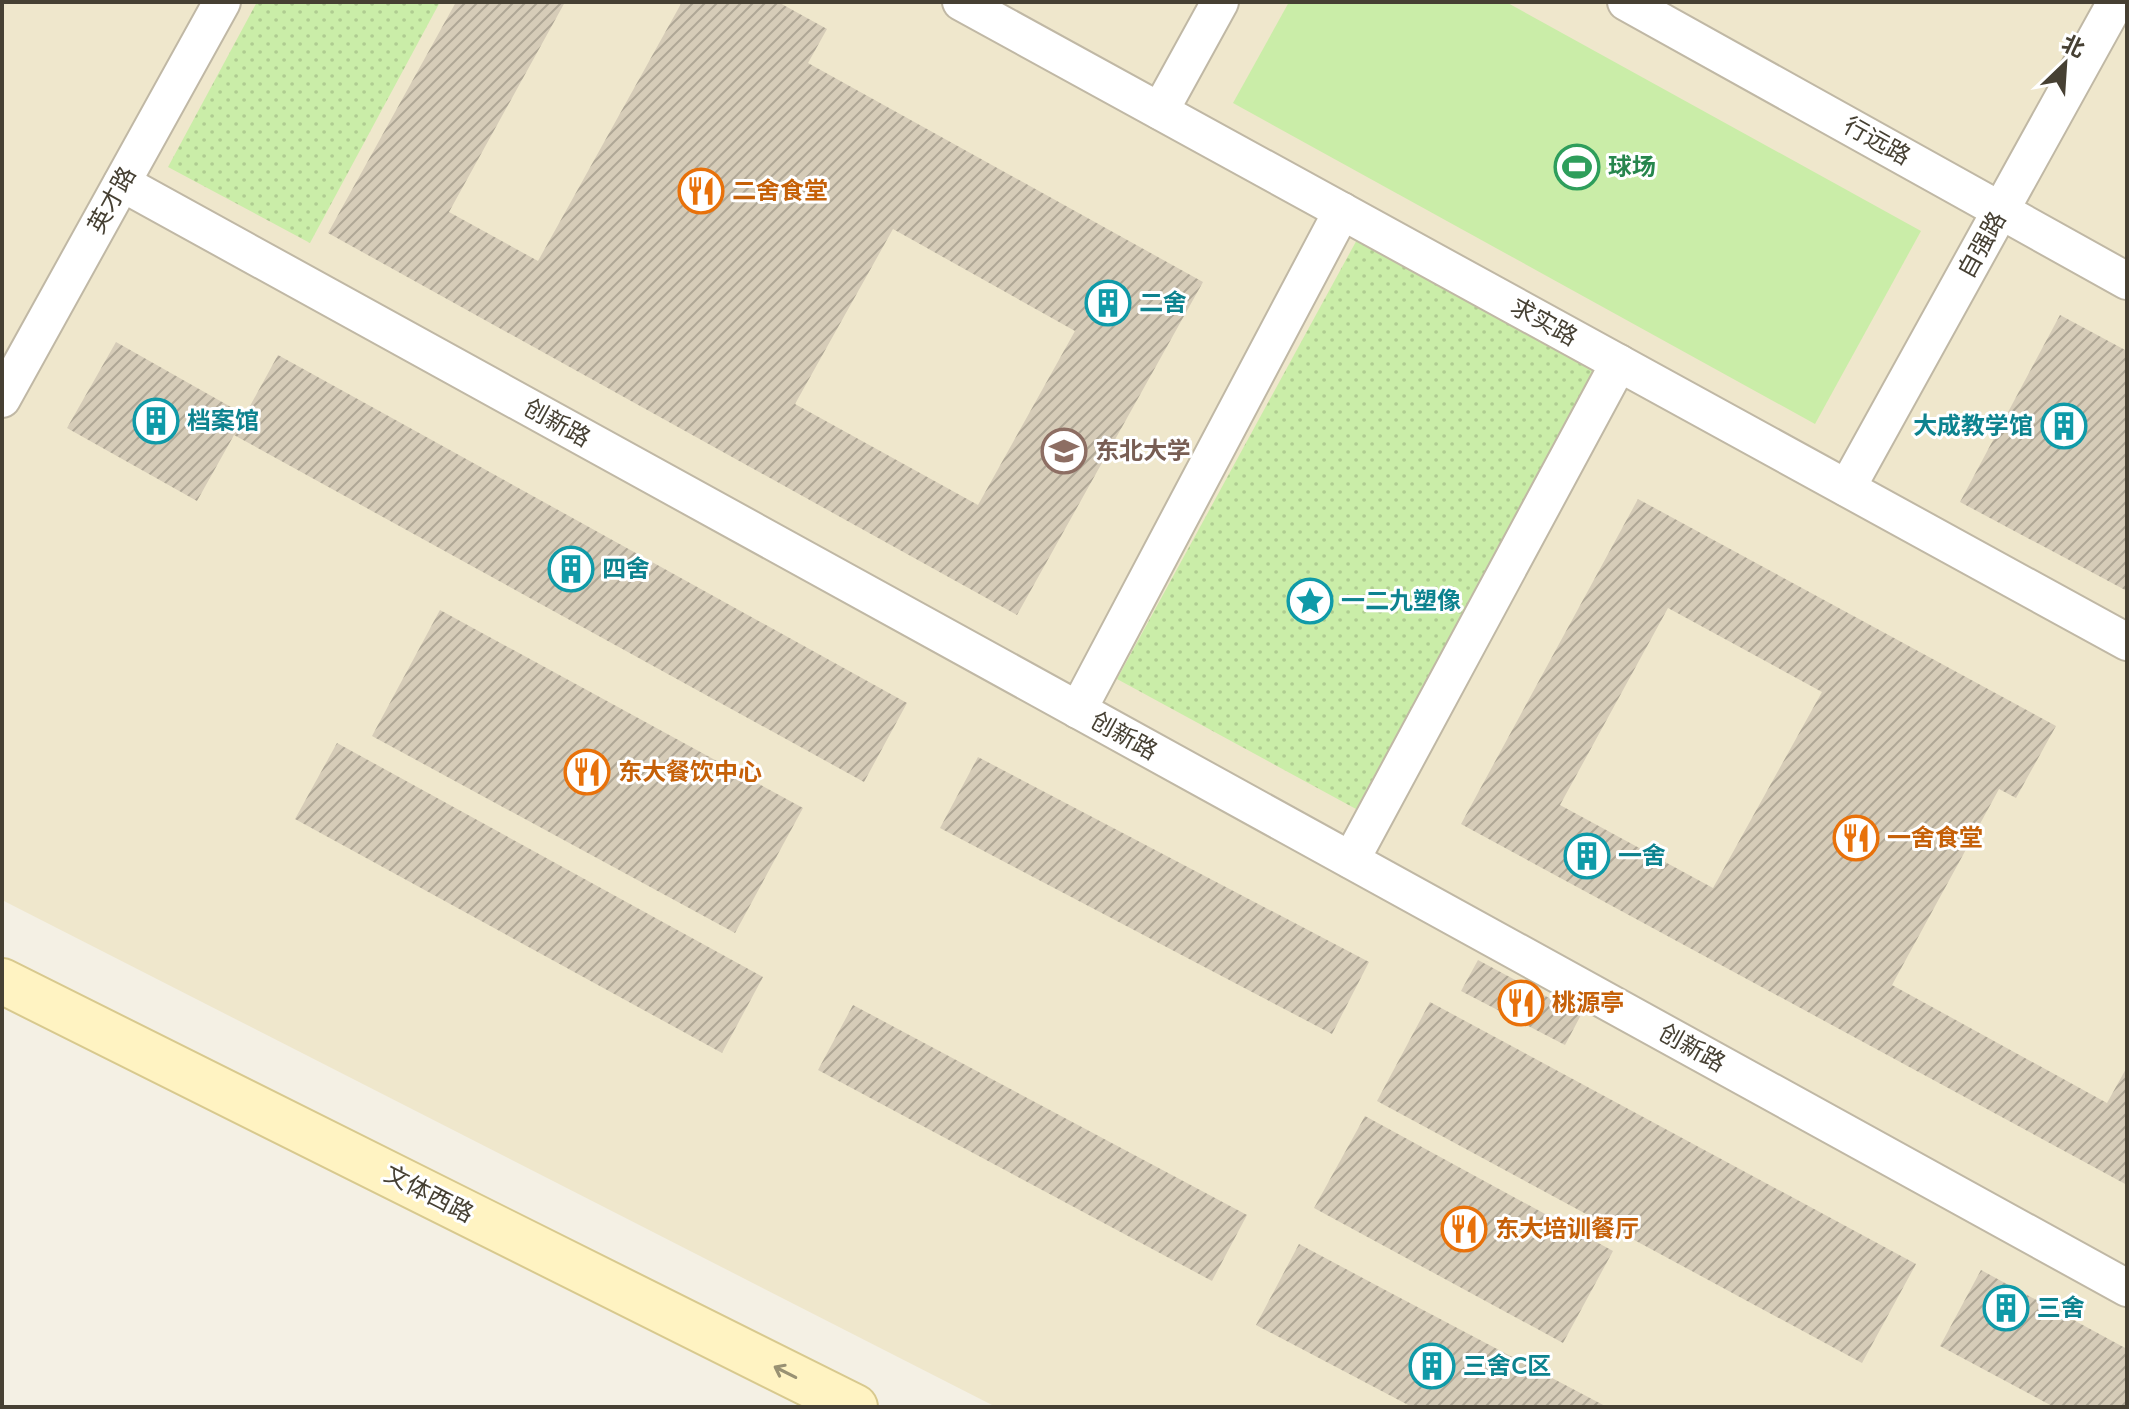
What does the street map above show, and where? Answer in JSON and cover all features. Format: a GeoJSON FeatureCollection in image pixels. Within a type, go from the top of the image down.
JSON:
{"type":"FeatureCollection","features":[{"type":"Feature","properties":{"kind":"street","name":"英才路"},"geometry":{"type":"LineString","coordinates":[[2,399],[222,2]]}},
{"type":"Feature","properties":{"kind":"street","name":"求实路"},"geometry":{"type":"LineString","coordinates":[[961,2],[2127,642]]}},
{"type":"Feature","properties":{"kind":"street"},"geometry":{"type":"LineString","coordinates":[[1160,111],[1220,2]]}},
{"type":"Feature","properties":{"kind":"street","name":"行远路"},"geometry":{"type":"LineString","coordinates":[[1626,2],[2127,281]]}},
{"type":"Feature","properties":{"kind":"street","name":"自强路"},"geometry":{"type":"LineString","coordinates":[[1847,488],[2116,2]]}},
{"type":"Feature","properties":{"kind":"street","name":"创新路"},"geometry":{"type":"LineString","coordinates":[[122,183],[2127,1288]]}},
{"type":"Feature","properties":{"kind":"street"},"geometry":{"type":"LineString","coordinates":[[1078,710],[1342,211]]}},
{"type":"Feature","properties":{"kind":"street"},"geometry":{"type":"LineString","coordinates":[[1351,860],[1619,363]]}},
{"type":"Feature","properties":{"kind":"street","name":"文体西路"},"geometry":{"type":"LineString","coordinates":[[2,981],[855,1407]]}},
{"type":"Feature","properties":{"kind":"street","name":"文体西路"},"geometry":{"type":"LineString","coordinates":[[2,1010],[790,1407]]}},
{"type":"Feature","properties":{"kind":"shaded area","name":"东北大学"},"geometry":{"type":"Polygon","coordinates":[[[2,2],[2127,2],[2127,1407],[996,1407],[2,900],[2,2]]]}},
{"type":"Feature","properties":{"kind":"green space"},"geometry":{"type":"Polygon","coordinates":[[[257,2],[440,2],[310,243],[168,167],[257,2]]]}},
{"type":"Feature","properties":{"kind":"green space","name":"球场"},"geometry":{"type":"Polygon","coordinates":[[[1289,2],[1506,2],[1921,231],[1815,424],[1233,103],[1289,2]]]}},
{"type":"Feature","properties":{"kind":"green space"},"geometry":{"type":"Polygon","coordinates":[[[1359,236],[1599,366],[1356,809],[1117,679],[1359,236]]]}},
{"type":"Feature","properties":{"kind":"building","name":"二舍"},"geometry":{"type":"Polygon","coordinates":[[[456,2],[565,2],[449,212],[538,261],[682,2],[778,2],[827,29],[808,63],[1203,282],[1017,615],[328,233],[456,2]],[[893,229],[795,404],[978,505],[1075,331],[893,229]]]}},
{"type":"Feature","properties":{"kind":"building","name":"大成教学馆"},"geometry":{"type":"Polygon","coordinates":[[[2060,315],[2127,351],[2127,591],[1960,502],[2060,315]]]}},
{"type":"Feature","properties":{"kind":"building","name":"四舍"},"geometry":{"type":"Polygon","coordinates":[[[116,342],[245,415],[278,355],[907,703],[864,782],[234,435],[197,501],[67,428],[116,342]]]}},
{"type":"Feature","properties":{"kind":"building","name":"一舍"},"geometry":{"type":"Polygon","coordinates":[[[1638,499],[2056,726],[2016,798],[1999,789],[1892,985],[2107,1103],[2127,1067],[2127,1185],[1461,824],[1638,499]],[[1668,608],[1560,805],[1713,888],[1822,692],[1668,608]]]}},
{"type":"Feature","properties":{"kind":"building","name":"东大餐饮中心"},"geometry":{"type":"Polygon","coordinates":[[[440,610],[803,808],[735,933],[372,736],[440,610]]]}},
{"type":"Feature","properties":{"kind":"building"},"geometry":{"type":"Polygon","coordinates":[[[337,743],[763,977],[722,1053],[295,819],[337,743]]]}},
{"type":"Feature","properties":{"kind":"building"},"geometry":{"type":"Polygon","coordinates":[[[978,757],[1369,962],[1332,1034],[940,828],[978,757]]]}},
{"type":"Feature","properties":{"kind":"building","name":"桃源亭"},"geometry":{"type":"Polygon","coordinates":[[[1478,960],[1581,1015],[1565,1045],[1461,991],[1478,960]]]}},
{"type":"Feature","properties":{"kind":"building"},"geometry":{"type":"Polygon","coordinates":[[[1430,1002],[1916,1264],[1862,1363],[1377,1101],[1430,1002]]]}},
{"type":"Feature","properties":{"kind":"building"},"geometry":{"type":"Polygon","coordinates":[[[853,1005],[1247,1215],[1212,1281],[818,1070],[853,1005]]]}},
{"type":"Feature","properties":{"kind":"building","name":"东大培训餐厅"},"geometry":{"type":"Polygon","coordinates":[[[1365,1116],[1613,1251],[1563,1343],[1314,1208],[1365,1116]]]}},
{"type":"Feature","properties":{"kind":"building","name":"三舍C区"},"geometry":{"type":"Polygon","coordinates":[[[1299,1244],[1607,1407],[1412,1407],[1256,1325],[1299,1244]]]}},
{"type":"Feature","properties":{"kind":"building","name":"三舍"},"geometry":{"type":"Polygon","coordinates":[[[1981,1270],[2127,1349],[2127,1407],[2054,1407],[1940,1346],[1981,1270]]]}},
{"type":"Feature","properties":{"kind":"place","name":"球场"},"geometry":{"type":"Point","coordinates":[1577,167]}},
{"type":"Feature","properties":{"kind":"place","name":"二舍食堂"},"geometry":{"type":"Point","coordinates":[701,191]}},
{"type":"Feature","properties":{"kind":"place","name":"二舍"},"geometry":{"type":"Point","coordinates":[1108,303]}},
{"type":"Feature","properties":{"kind":"place","name":"档案馆"},"geometry":{"type":"Point","coordinates":[156,421]}},
{"type":"Feature","properties":{"kind":"place","name":"大成教学馆"},"geometry":{"type":"Point","coordinates":[2064,426]}},
{"type":"Feature","properties":{"kind":"place","name":"东北大学"},"geometry":{"type":"Point","coordinates":[1064,451]}},
{"type":"Feature","properties":{"kind":"place","name":"四舍"},"geometry":{"type":"Point","coordinates":[571,569]}},
{"type":"Feature","properties":{"kind":"place","name":"一二九塑像"},"geometry":{"type":"Point","coordinates":[1310,601]}},
{"type":"Feature","properties":{"kind":"place","name":"东大餐饮中心"},"geometry":{"type":"Point","coordinates":[587,772]}},
{"type":"Feature","properties":{"kind":"place","name":"一舍食堂"},"geometry":{"type":"Point","coordinates":[1856,838]}},
{"type":"Feature","properties":{"kind":"place","name":"一舍"},"geometry":{"type":"Point","coordinates":[1587,856]}},
{"type":"Feature","properties":{"kind":"place","name":"桃源亭"},"geometry":{"type":"Point","coordinates":[1521,1003]}},
{"type":"Feature","properties":{"kind":"place","name":"东大培训餐厅"},"geometry":{"type":"Point","coordinates":[1464,1229]}},
{"type":"Feature","properties":{"kind":"place","name":"三舍"},"geometry":{"type":"Point","coordinates":[2006,1308]}},
{"type":"Feature","properties":{"kind":"place","name":"三舍C区"},"geometry":{"type":"Point","coordinates":[1432,1366]}}]}
